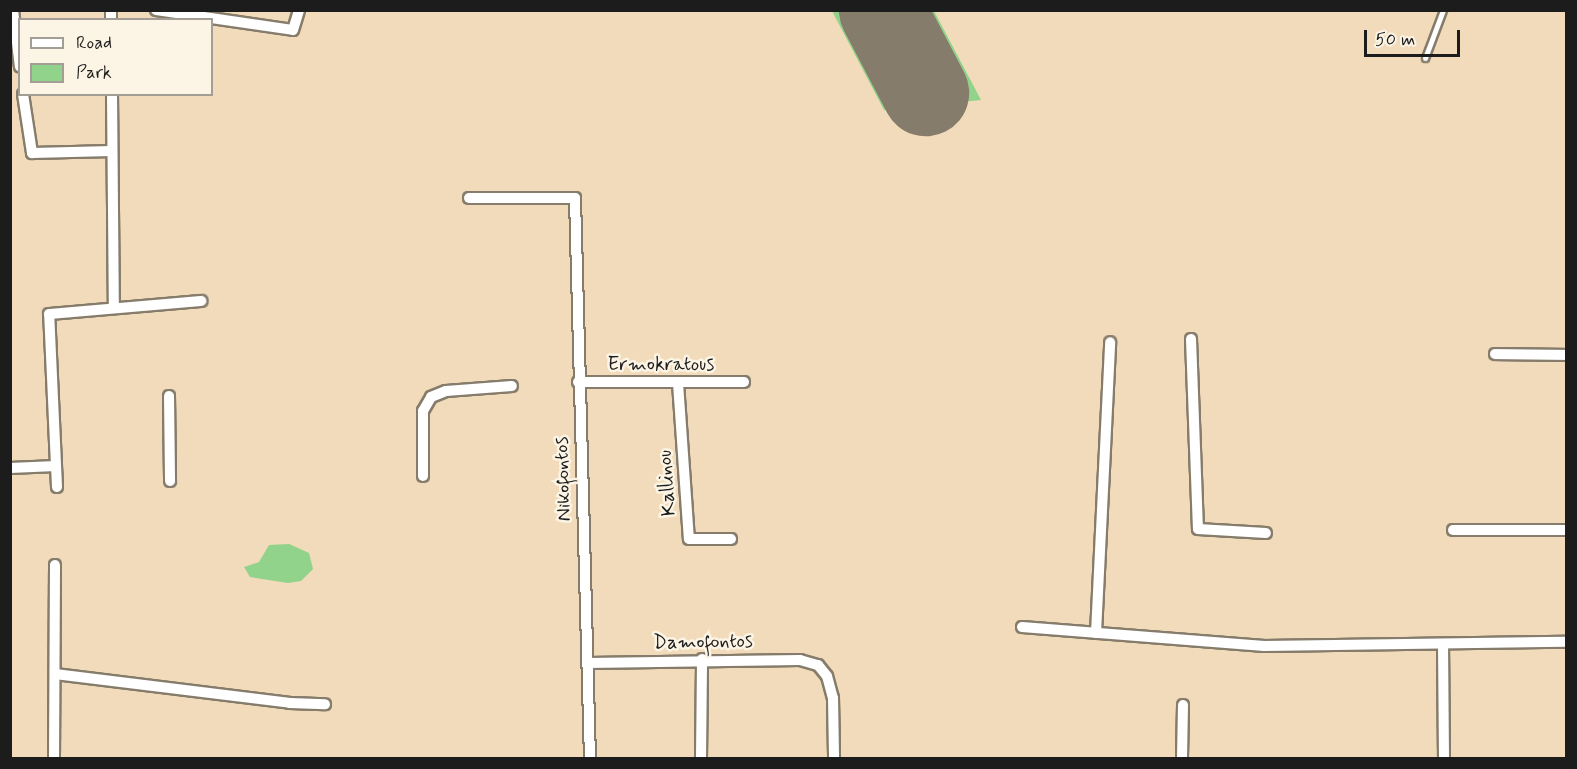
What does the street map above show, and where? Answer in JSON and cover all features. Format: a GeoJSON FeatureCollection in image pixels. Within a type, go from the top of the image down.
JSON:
{"type":"FeatureCollection","features":[{"type":"Feature","properties":{"kind":"street"},"geometry":{"type":"LineString","coordinates":[[13,10],[18,51]]}},
{"type":"Feature","properties":{"kind":"street"},"geometry":{"type":"LineString","coordinates":[[156,10],[211,18]]}},
{"type":"Feature","properties":{"kind":"street"},"geometry":{"type":"LineString","coordinates":[[213,18],[293,30],[299,10]]}},
{"type":"Feature","properties":{"kind":"street"},"geometry":{"type":"LineString","coordinates":[[23,96],[32,153],[112,151]]}},
{"type":"Feature","properties":{"kind":"street"},"geometry":{"type":"LineString","coordinates":[[112,96],[114,308]]}},
{"type":"Feature","properties":{"kind":"street","name":"Nikofontos"},"geometry":{"type":"LineString","coordinates":[[469,198],[574,198],[590,759]]}},
{"type":"Feature","properties":{"kind":"street"},"geometry":{"type":"LineString","coordinates":[[57,487],[50,314],[201,301]]}},
{"type":"Feature","properties":{"kind":"street"},"geometry":{"type":"LineString","coordinates":[[1191,339],[1198,529],[1266,533]]}},
{"type":"Feature","properties":{"kind":"street"},"geometry":{"type":"LineString","coordinates":[[1096,633],[1110,342]]}},
{"type":"Feature","properties":{"kind":"street"},"geometry":{"type":"LineString","coordinates":[[1495,354],[1566,355]]}},
{"type":"Feature","properties":{"kind":"street","name":"Ermokratous"},"geometry":{"type":"LineString","coordinates":[[578,382],[744,382]]}},
{"type":"Feature","properties":{"kind":"street","name":"Kallinou"},"geometry":{"type":"LineString","coordinates":[[678,383],[689,539],[731,539]]}},
{"type":"Feature","properties":{"kind":"street"},"geometry":{"type":"LineString","coordinates":[[423,476],[423,411],[431,397],[446,391],[512,386]]}},
{"type":"Feature","properties":{"kind":"street"},"geometry":{"type":"LineString","coordinates":[[169,396],[170,481]]}},
{"type":"Feature","properties":{"kind":"street"},"geometry":{"type":"LineString","coordinates":[[10,468],[56,466]]}},
{"type":"Feature","properties":{"kind":"street"},"geometry":{"type":"LineString","coordinates":[[1453,530],[1566,530]]}},
{"type":"Feature","properties":{"kind":"street"},"geometry":{"type":"LineString","coordinates":[[54,759],[55,565]]}},
{"type":"Feature","properties":{"kind":"street"},"geometry":{"type":"LineString","coordinates":[[1022,627],[1264,646],[1566,642]]}},
{"type":"Feature","properties":{"kind":"street"},"geometry":{"type":"LineString","coordinates":[[1443,644],[1444,759]]}},
{"type":"Feature","properties":{"kind":"street"},"geometry":{"type":"LineString","coordinates":[[701,759],[702,659]]}},
{"type":"Feature","properties":{"kind":"street","name":"Damofontos"},"geometry":{"type":"LineString","coordinates":[[588,663],[702,659],[800,660],[818,665],[827,676],[833,698],[834,759]]}},
{"type":"Feature","properties":{"kind":"street"},"geometry":{"type":"LineString","coordinates":[[55,674],[290,703],[325,704]]}},
{"type":"Feature","properties":{"kind":"street"},"geometry":{"type":"LineString","coordinates":[[1182,759],[1183,705]]}},
{"type":"Feature","properties":{"kind":"lane"},"geometry":{"type":"LineString","coordinates":[[1425,58],[1443,10]]}},
{"type":"Feature","properties":{"kind":"green space"},"geometry":{"type":"Polygon","coordinates":[[[832,11],[858,11],[907,104],[956,98],[910,11],[934,11],[981,100],[884,110],[832,11]]]}},
{"type":"Feature","properties":{"kind":"green space"},"geometry":{"type":"Polygon","coordinates":[[[289,544],[309,553],[313,569],[301,581],[288,583],[250,577],[244,567],[259,562],[269,545],[289,544]]]}},
{"type":"Feature","properties":{"kind":"runway"},"geometry":{"type":"LineString","coordinates":[[882,10],[925,92]]}}]}
